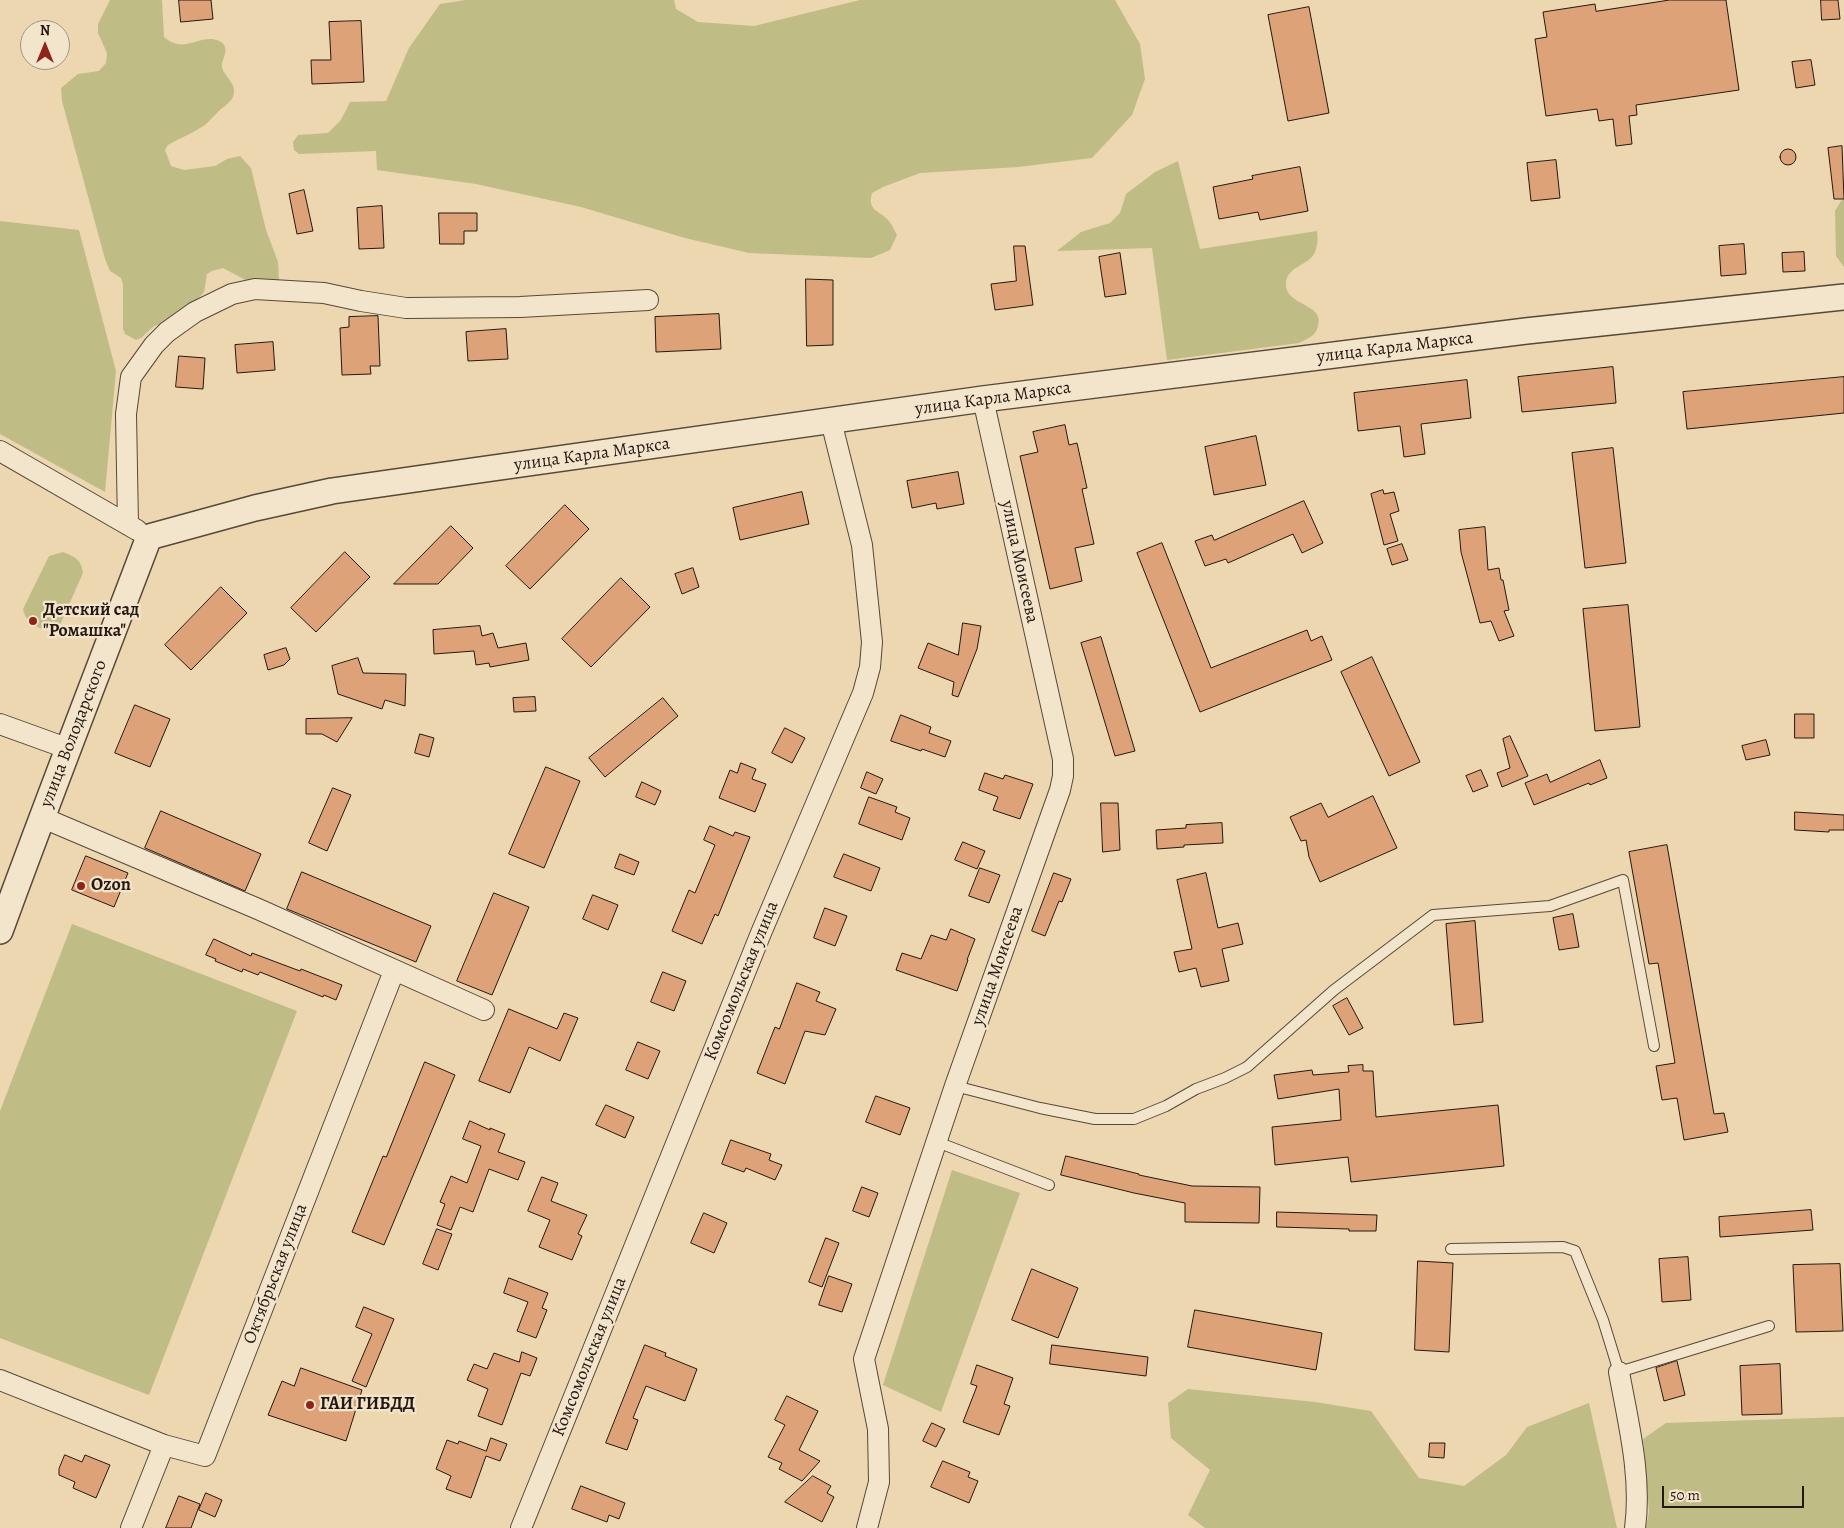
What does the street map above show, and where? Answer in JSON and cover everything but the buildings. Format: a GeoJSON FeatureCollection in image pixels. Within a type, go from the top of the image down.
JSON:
{"type":"FeatureCollection","features":[{"type":"Feature","properties":{"kind":"street"},"geometry":{"type":"LineString","coordinates":[[138,531],[126,414],[131,378],[154,345],[167,332],[195,312],[232,294],[255,289],[324,292],[361,301],[406,308],[520,307],[648,300]]}},
{"type":"Feature","properties":{"kind":"street","name":"улица Карла Маркса"},"geometry":{"type":"LineString","coordinates":[[138,531],[332,491],[983,399],[1526,331],[1844,297]]}},
{"type":"Feature","properties":{"kind":"street","name":"улица Моисеева"},"geometry":{"type":"LineString","coordinates":[[867,1528],[878,1482],[878,1428],[864,1359],[956,1086],[1060,790],[1063,776],[1063,759],[983,399]]}},
{"type":"Feature","properties":{"kind":"street","name":"Комсомольская улица"},"geometry":{"type":"LineString","coordinates":[[521,1528],[761,933],[863,693],[870,667],[872,642],[862,546],[831,421]]}},
{"type":"Feature","properties":{"kind":"street"},"geometry":{"type":"LineString","coordinates":[[0,451],[138,531]]}},
{"type":"Feature","properties":{"kind":"street","name":"улица Володарского"},"geometry":{"type":"LineString","coordinates":[[0,931],[41,817],[69,749],[138,531]]}},
{"type":"Feature","properties":{"kind":"street"},"geometry":{"type":"LineString","coordinates":[[0,724],[69,749]]}},
{"type":"Feature","properties":{"kind":"street"},"geometry":{"type":"LineString","coordinates":[[41,817],[258,909],[484,1010]]}},
{"type":"Feature","properties":{"kind":"street","name":"Октябрьская улица"},"geometry":{"type":"LineString","coordinates":[[164,1445],[205,1456],[394,971]]}},
{"type":"Feature","properties":{"kind":"street"},"geometry":{"type":"LineString","coordinates":[[1619,1372],[1634,1458],[1636,1492],[1635,1528]]}},
{"type":"Feature","properties":{"kind":"street"},"geometry":{"type":"LineString","coordinates":[[0,1380],[164,1445],[131,1528]]}},
{"type":"Feature","properties":{"kind":"lane"},"geometry":{"type":"LineString","coordinates":[[956,1086],[1040,1108],[1095,1119],[1134,1119],[1166,1106],[1196,1089],[1247,1067],[1334,990],[1433,915],[1550,906],[1624,880],[1654,1046]]}},
{"type":"Feature","properties":{"kind":"lane"},"geometry":{"type":"LineString","coordinates":[[937,1142],[1049,1185]]}},
{"type":"Feature","properties":{"kind":"lane"},"geometry":{"type":"LineString","coordinates":[[1451,1249],[1563,1246],[1574,1251],[1603,1320],[1619,1372],[1769,1326]]}},
{"type":"Feature","properties":{"kind":"shaded area"},"geometry":{"type":"Polygon","coordinates":[[[110,0],[162,0],[164,37],[167,40],[173,43],[185,44],[213,39],[219,41],[224,46],[222,68],[232,84],[234,94],[228,103],[205,125],[168,145],[165,150],[171,166],[184,170],[215,166],[227,159],[240,156],[251,168],[266,230],[278,262],[279,282],[255,285],[223,268],[212,271],[207,274],[204,292],[180,319],[154,326],[136,340],[125,334],[123,329],[123,284],[121,278],[110,271],[105,259],[62,101],[61,88],[78,74],[99,71],[106,63],[107,53],[98,33],[98,24],[110,0]]]}},
{"type":"Feature","properties":{"kind":"shaded area"},"geometry":{"type":"Polygon","coordinates":[[[466,0],[674,0],[676,9],[698,22],[754,26],[860,0],[1115,0],[1140,44],[1145,79],[1132,115],[1092,158],[1018,167],[920,173],[872,193],[872,207],[885,217],[897,235],[890,250],[871,258],[749,253],[685,238],[581,207],[476,184],[377,170],[376,151],[299,154],[294,150],[293,142],[298,135],[328,133],[341,120],[350,102],[386,101],[409,48],[440,4],[466,0]]]}},
{"type":"Feature","properties":{"kind":"shaded area"},"geometry":{"type":"Polygon","coordinates":[[[1178,161],[1200,249],[1317,231],[1314,254],[1289,274],[1286,284],[1287,291],[1292,297],[1311,308],[1319,318],[1317,329],[1311,337],[1299,343],[1167,360],[1152,248],[1057,251],[1081,232],[1110,223],[1120,213],[1126,194],[1155,172],[1178,161]]]}},
{"type":"Feature","properties":{"kind":"shaded area"},"geometry":{"type":"Polygon","coordinates":[[[1844,199],[1844,267],[1836,256],[1835,211],[1844,199]]]}},
{"type":"Feature","properties":{"kind":"shaded area"},"geometry":{"type":"Polygon","coordinates":[[[0,221],[79,230],[116,371],[105,492],[0,434],[0,221]]]}},
{"type":"Feature","properties":{"kind":"shaded area"},"geometry":{"type":"Polygon","coordinates":[[[63,552],[77,559],[83,573],[59,627],[54,631],[39,628],[27,619],[23,609],[49,556],[63,552]]]}},
{"type":"Feature","properties":{"kind":"shaded area"},"geometry":{"type":"Polygon","coordinates":[[[72,924],[297,1011],[149,1395],[0,1338],[0,1111],[72,924]]]}},
{"type":"Feature","properties":{"kind":"shaded area"},"geometry":{"type":"Polygon","coordinates":[[[952,1170],[1020,1193],[941,1412],[883,1385],[952,1170]]]}},
{"type":"Feature","properties":{"kind":"shaded area"},"geometry":{"type":"Polygon","coordinates":[[[1188,1389],[1315,1402],[1371,1411],[1419,1478],[1464,1486],[1506,1455],[1527,1427],[1589,1403],[1617,1528],[1205,1528],[1188,1515],[1210,1470],[1171,1438],[1168,1403],[1188,1389]]]}},
{"type":"Feature","properties":{"kind":"shaded area"},"geometry":{"type":"Polygon","coordinates":[[[1844,1417],[1844,1528],[1646,1528],[1649,1512],[1643,1439],[1666,1423],[1844,1417]]]}},
{"type":"Feature","properties":{"kind":"place","name":"Детский сад \"Ромашка\""},"geometry":{"type":"Point","coordinates":[33,621]}},
{"type":"Feature","properties":{"kind":"place","name":"Ozon"},"geometry":{"type":"Point","coordinates":[81,886]}},
{"type":"Feature","properties":{"kind":"place","name":"ГАИ ГИБДД"},"geometry":{"type":"Point","coordinates":[310,1405]}}]}
